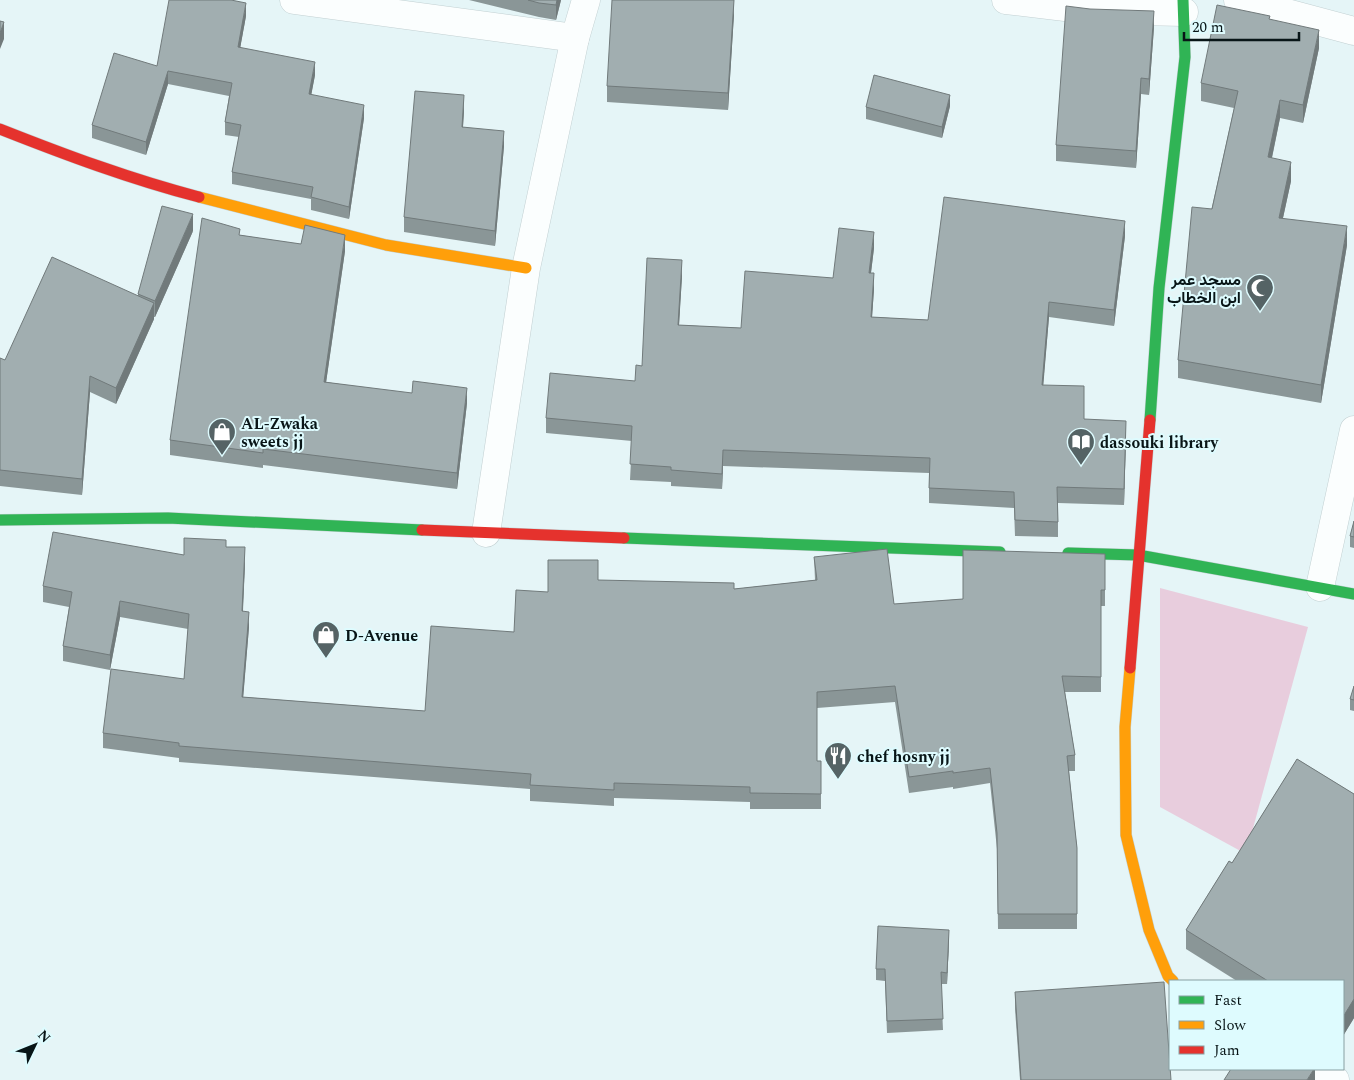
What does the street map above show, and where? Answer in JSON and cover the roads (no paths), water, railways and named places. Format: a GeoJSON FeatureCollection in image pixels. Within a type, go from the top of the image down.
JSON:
{"type":"FeatureCollection","features":[{"type":"Feature","properties":{"kind":"street"},"geometry":{"type":"LineString","coordinates":[[294,0],[574,38]]}},
{"type":"Feature","properties":{"kind":"street"},"geometry":{"type":"LineString","coordinates":[[486,533],[526,268],[574,38],[586,0]]}},
{"type":"Feature","properties":{"kind":"street"},"geometry":{"type":"LineString","coordinates":[[1006,0],[1090,10],[1183,6],[1185,57],[1159,288],[1125,727],[1126,835],[1149,930],[1168,976],[1172,980]]}},
{"type":"Feature","properties":{"kind":"street"},"geometry":{"type":"LineString","coordinates":[[1238,0],[1354,31]]}},
{"type":"Feature","properties":{"kind":"street"},"geometry":{"type":"LineString","coordinates":[[0,129],[75,159],[148,184],[386,244],[526,268]]}},
{"type":"Feature","properties":{"kind":"street"},"geometry":{"type":"LineString","coordinates":[[1320,587],[1354,430]]}},
{"type":"Feature","properties":{"kind":"street"},"geometry":{"type":"LineString","coordinates":[[0,520],[168,518],[855,548],[1014,552]]}},
{"type":"Feature","properties":{"kind":"street"},"geometry":{"type":"LineString","coordinates":[[1054,553],[1138,555],[1354,594]]}},
{"type":"Feature","properties":{"kind":"street"},"geometry":{"type":"LineString","coordinates":[[1317,1070],[1335,1080]]}},
{"type":"Feature","properties":{"kind":"place","name":"مسجد عمر ابن الخطاب"},"geometry":{"type":"Point","coordinates":[1260,312]}},
{"type":"Feature","properties":{"kind":"place","name":"AL-Zwaka sweets jj"},"geometry":{"type":"Point","coordinates":[222,456]}},
{"type":"Feature","properties":{"kind":"place","name":"dassouki library"},"geometry":{"type":"Point","coordinates":[1081,466]}},
{"type":"Feature","properties":{"kind":"place","name":"D-Avenue"},"geometry":{"type":"Point","coordinates":[326,659]}},
{"type":"Feature","properties":{"kind":"place","name":"chef hosny jj"},"geometry":{"type":"Point","coordinates":[838,780]}}]}
